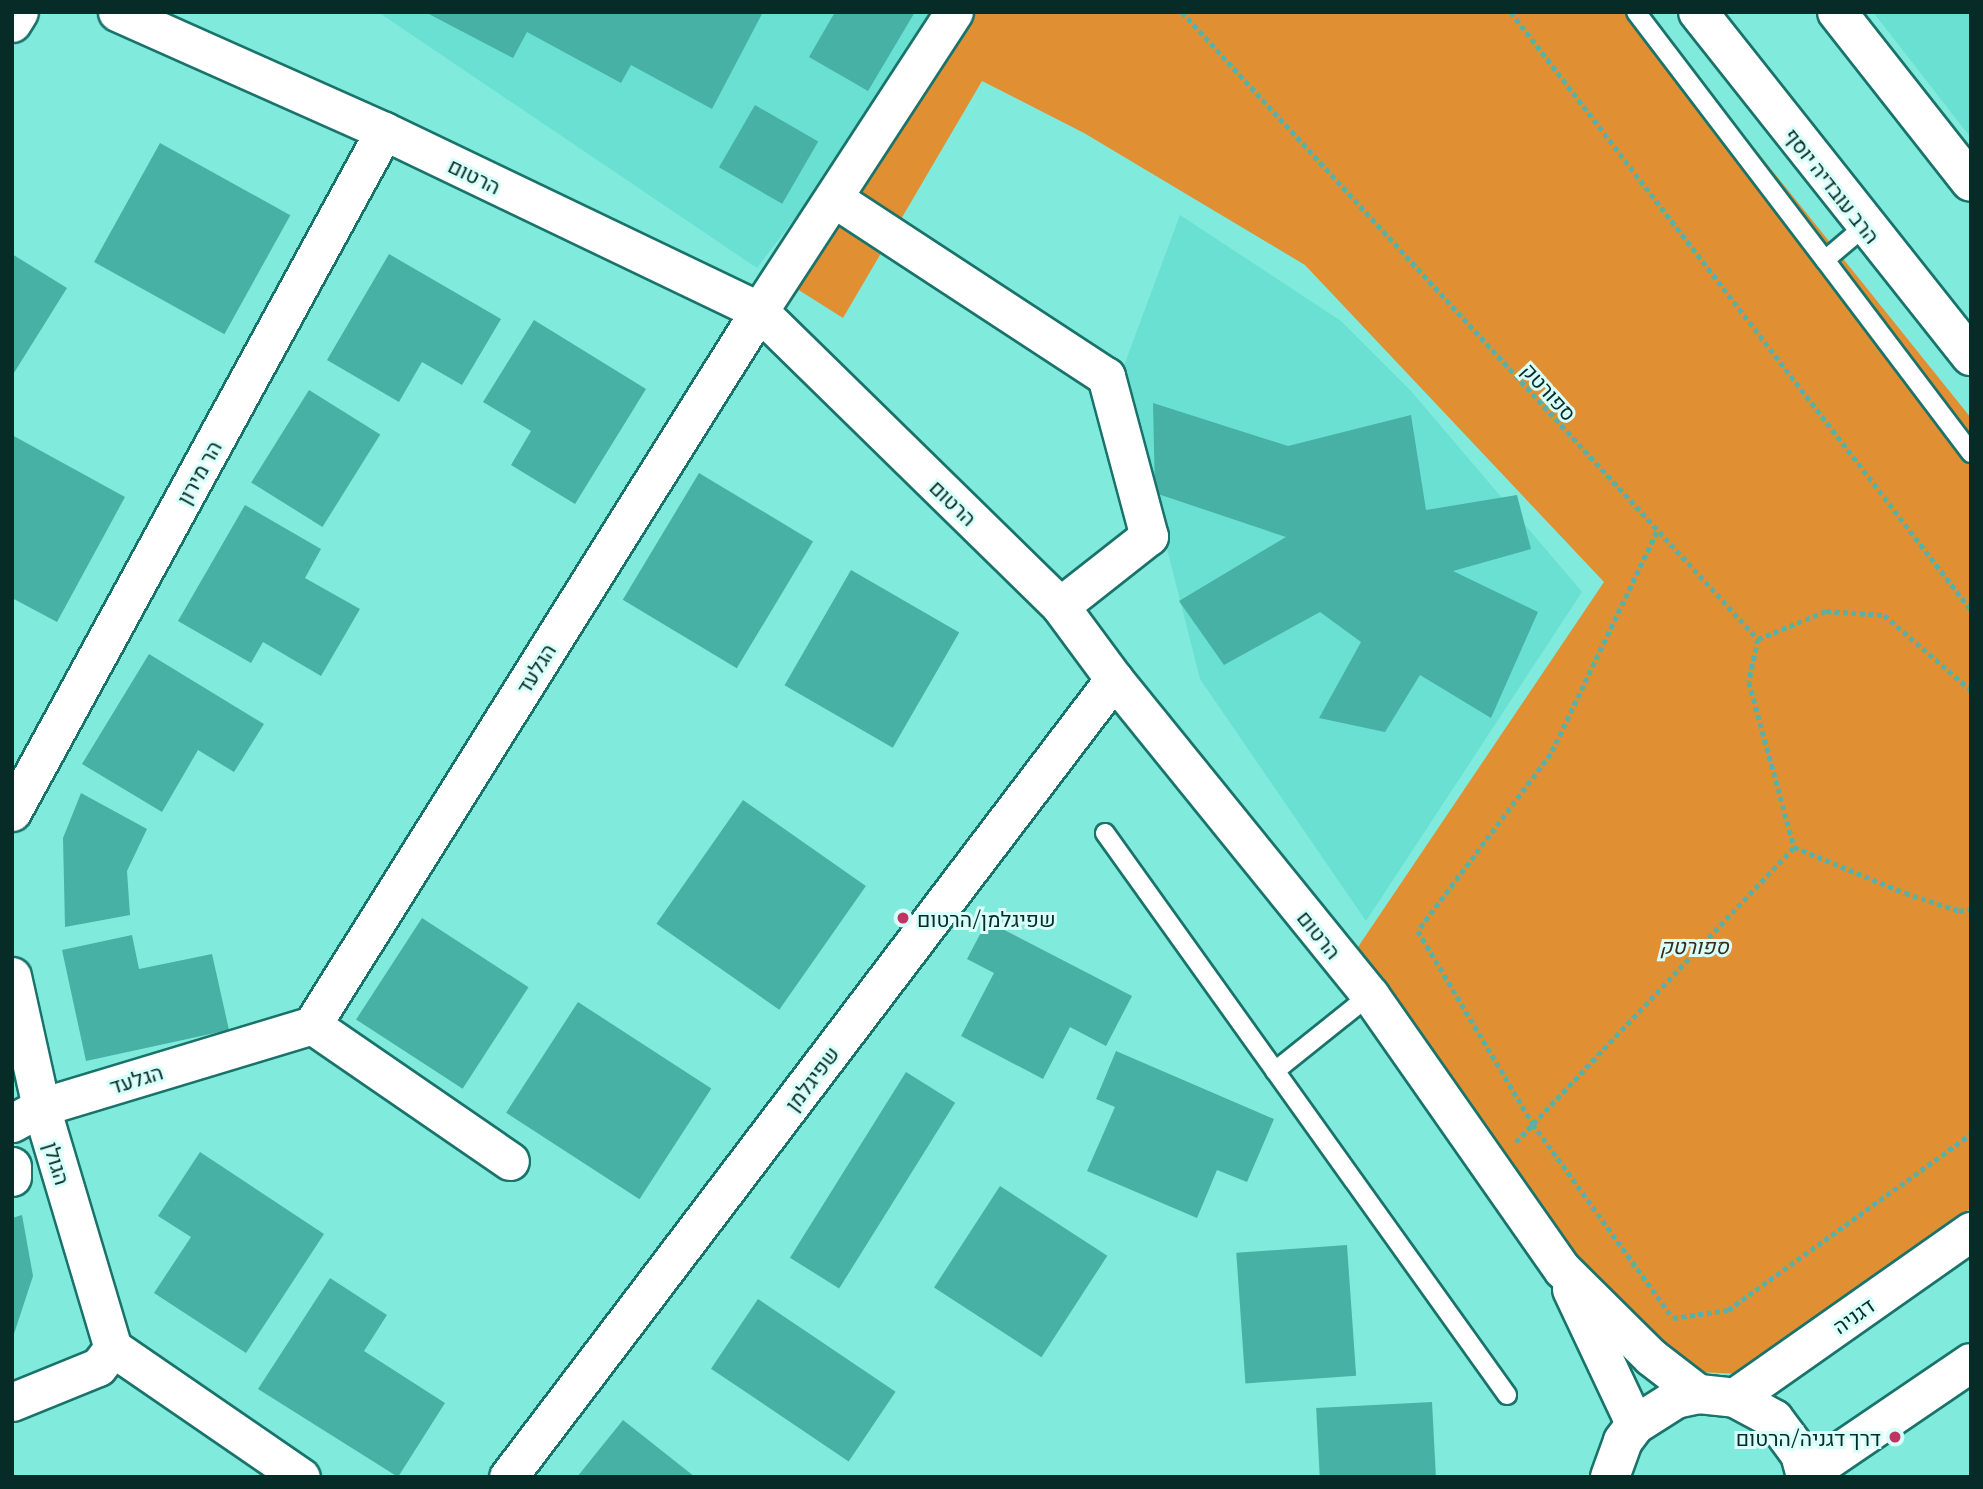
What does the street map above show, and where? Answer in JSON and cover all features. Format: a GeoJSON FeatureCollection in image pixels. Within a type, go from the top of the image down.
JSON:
{"type":"FeatureCollection","features":[{"type":"Feature","properties":{"kind":"street"},"geometry":{"type":"LineString","coordinates":[[12,23],[19,12]]}},
{"type":"Feature","properties":{"kind":"street","name":"הרטום"},"geometry":{"type":"LineString","coordinates":[[117,12],[384,131],[759,311],[1060,606],[1114,679],[1370,995],[1562,1269],[1651,1357],[1717,1396]]}},
{"type":"Feature","properties":{"kind":"street","name":"הגלעד"},"geometry":{"type":"LineString","coordinates":[[27,1115],[312,1025],[759,311],[835,199],[954,12]]}},
{"type":"Feature","properties":{"kind":"street","name":"הרב עובדיה יוסף"},"geometry":{"type":"LineString","coordinates":[[1698,12],[1971,356]]}},
{"type":"Feature","properties":{"kind":"street"},"geometry":{"type":"LineString","coordinates":[[1838,12],[1971,181]]}},
{"type":"Feature","properties":{"kind":"street","name":"הר מירון"},"geometry":{"type":"LineString","coordinates":[[12,812],[384,131]]}},
{"type":"Feature","properties":{"kind":"street"},"geometry":{"type":"LineString","coordinates":[[835,199],[1106,376],[1149,536],[1060,606]]}},
{"type":"Feature","properties":{"kind":"street","name":"שפיגלמן"},"geometry":{"type":"LineString","coordinates":[[508,1477],[1114,679]]}},
{"type":"Feature","properties":{"kind":"street","name":"הגולן"},"geometry":{"type":"LineString","coordinates":[[12,976],[27,1115],[113,1348]]}},
{"type":"Feature","properties":{"kind":"street"},"geometry":{"type":"LineString","coordinates":[[312,1025],[510,1161]]}},
{"type":"Feature","properties":{"kind":"street"},"geometry":{"type":"LineString","coordinates":[[12,1166],[12,1177]]}},
{"type":"Feature","properties":{"kind":"street","name":"דגניה"},"geometry":{"type":"LineString","coordinates":[[1635,1424],[1676,1399],[1717,1396],[1971,1232]]}},
{"type":"Feature","properties":{"kind":"street","name":"הרטום"},"geometry":{"type":"LineString","coordinates":[[1562,1269],[1635,1424]]}},
{"type":"Feature","properties":{"kind":"street"},"geometry":{"type":"LineString","coordinates":[[12,1402],[97,1367],[113,1348],[301,1477]]}},
{"type":"Feature","properties":{"kind":"street"},"geometry":{"type":"LineString","coordinates":[[1717,1396],[1774,1419],[1800,1454],[1806,1476],[1971,1363]]}},
{"type":"Feature","properties":{"kind":"street"},"geometry":{"type":"LineString","coordinates":[[1610,1477],[1623,1441],[1635,1424]]}},
{"type":"Feature","properties":{"kind":"lane"},"geometry":{"type":"LineString","coordinates":[[1636,12],[1971,453]]}},
{"type":"Feature","properties":{"kind":"lane"},"geometry":{"type":"LineString","coordinates":[[1825,260],[1866,226]]}},
{"type":"Feature","properties":{"kind":"lane"},"geometry":{"type":"LineString","coordinates":[[1105,833],[1507,1395]]}},
{"type":"Feature","properties":{"kind":"lane"},"geometry":{"type":"LineString","coordinates":[[1275,1071],[1370,995]]}},
{"type":"Feature","properties":{"kind":"path","name":"ספורטק"},"geometry":{"type":"LineString","coordinates":[[1182,12],[1758,639]]}},
{"type":"Feature","properties":{"kind":"path"},"geometry":{"type":"LineString","coordinates":[[1511,12],[1971,610]]}},
{"type":"Feature","properties":{"kind":"path"},"geometry":{"type":"LineString","coordinates":[[1657,531],[1551,754],[1418,931],[1532,1124],[1673,1318],[1728,1310],[1971,1134]]}},
{"type":"Feature","properties":{"kind":"path"},"geometry":{"type":"LineString","coordinates":[[1794,847],[1749,682],[1758,639],[1826,611],[1884,615],[1971,690]]}},
{"type":"Feature","properties":{"kind":"path"},"geometry":{"type":"LineString","coordinates":[[1491,1169],[1794,847]]}},
{"type":"Feature","properties":{"kind":"path"},"geometry":{"type":"LineString","coordinates":[[1794,847],[1905,893],[1959,911],[1971,909]]}},
{"type":"Feature","properties":{"kind":"shaded area"},"geometry":{"type":"Polygon","coordinates":[[[378,12],[934,12],[872,116],[757,268],[378,12]]]}},
{"type":"Feature","properties":{"kind":"shaded area"},"geometry":{"type":"Polygon","coordinates":[[[1873,12],[1971,12],[1971,138],[1873,12]]]}},
{"type":"Feature","properties":{"kind":"shaded area"},"geometry":{"type":"Polygon","coordinates":[[[1180,215],[1341,321],[1411,391],[1582,592],[1366,921],[1200,679],[1122,371],[1180,215]]]}},
{"type":"Feature","properties":{"kind":"green space","name":"ספורטק"},"geometry":{"type":"Polygon","coordinates":[[[965,12],[1645,12],[1971,418],[1971,1208],[1742,1374],[1653,1370],[1358,947],[1604,582],[1305,265],[1084,133],[982,81],[843,318],[786,282],[965,12]]]}},
{"type":"Feature","properties":{"kind":"building"},"geometry":{"type":"Polygon","coordinates":[[[425,12],[763,12],[712,109],[631,65],[621,83],[527,32],[513,58],[425,12]]]}},
{"type":"Feature","properties":{"kind":"building"},"geometry":{"type":"Polygon","coordinates":[[[835,12],[915,12],[868,91],[809,57],[835,12]]]}},
{"type":"Feature","properties":{"kind":"building"},"geometry":{"type":"Polygon","coordinates":[[[755,105],[818,142],[782,204],[719,167],[755,105]]]}},
{"type":"Feature","properties":{"kind":"building"},"geometry":{"type":"Polygon","coordinates":[[[160,143],[290,215],[224,334],[94,262],[160,143]]]}},
{"type":"Feature","properties":{"kind":"building"},"geometry":{"type":"Polygon","coordinates":[[[12,254],[67,288],[12,376],[12,254]]]}},
{"type":"Feature","properties":{"kind":"building"},"geometry":{"type":"Polygon","coordinates":[[[389,254],[501,319],[462,385],[422,362],[399,402],[327,360],[389,254]]]}},
{"type":"Feature","properties":{"kind":"building"},"geometry":{"type":"Polygon","coordinates":[[[534,320],[646,389],[575,504],[511,465],[531,431],[483,402],[534,320]]]}},
{"type":"Feature","properties":{"kind":"building"},"geometry":{"type":"Polygon","coordinates":[[[309,390],[380,435],[322,527],[251,482],[309,390]]]}},
{"type":"Feature","properties":{"kind":"building"},"geometry":{"type":"Polygon","coordinates":[[[1153,403],[1288,446],[1411,415],[1426,510],[1517,495],[1531,549],[1453,571],[1538,612],[1491,718],[1420,675],[1385,732],[1319,718],[1361,642],[1320,612],[1224,665],[1179,601],[1286,537],[1155,493],[1153,403]]]}},
{"type":"Feature","properties":{"kind":"building"},"geometry":{"type":"Polygon","coordinates":[[[12,435],[125,497],[57,622],[12,598],[12,435]]]}},
{"type":"Feature","properties":{"kind":"building"},"geometry":{"type":"Polygon","coordinates":[[[699,473],[813,542],[737,668],[623,600],[699,473]]]}},
{"type":"Feature","properties":{"kind":"building"},"geometry":{"type":"Polygon","coordinates":[[[245,505],[321,549],[305,578],[360,609],[321,676],[263,642],[251,663],[178,621],[245,505]]]}},
{"type":"Feature","properties":{"kind":"building"},"geometry":{"type":"Polygon","coordinates":[[[851,570],[959,632],[893,748],[784,685],[851,570]]]}},
{"type":"Feature","properties":{"kind":"building"},"geometry":{"type":"Polygon","coordinates":[[[149,654],[264,724],[234,772],[198,750],[162,812],[82,764],[149,654]]]}},
{"type":"Feature","properties":{"kind":"building"},"geometry":{"type":"Polygon","coordinates":[[[81,793],[147,829],[127,871],[130,915],[65,927],[63,838],[81,793]]]}},
{"type":"Feature","properties":{"kind":"building"},"geometry":{"type":"Polygon","coordinates":[[[743,800],[866,886],[779,1010],[656,924],[743,800]]]}},
{"type":"Feature","properties":{"kind":"building"},"geometry":{"type":"Polygon","coordinates":[[[422,918],[529,987],[463,1089],[356,1019],[422,918]]]}},
{"type":"Feature","properties":{"kind":"building"},"geometry":{"type":"Polygon","coordinates":[[[987,921],[1132,996],[1106,1046],[1070,1027],[1043,1079],[961,1036],[994,973],[967,959],[987,921]]]}},
{"type":"Feature","properties":{"kind":"building"},"geometry":{"type":"Polygon","coordinates":[[[132,935],[139,969],[212,954],[229,1030],[86,1061],[62,950],[132,935]]]}},
{"type":"Feature","properties":{"kind":"building"},"geometry":{"type":"Polygon","coordinates":[[[578,1002],[711,1089],[639,1199],[506,1113],[578,1002]]]}},
{"type":"Feature","properties":{"kind":"building"},"geometry":{"type":"Polygon","coordinates":[[[1116,1051],[1274,1119],[1247,1182],[1217,1170],[1197,1218],[1087,1171],[1115,1107],[1096,1099],[1116,1051]]]}},
{"type":"Feature","properties":{"kind":"building"},"geometry":{"type":"Polygon","coordinates":[[[906,1072],[955,1103],[839,1288],[790,1258],[906,1072]]]}},
{"type":"Feature","properties":{"kind":"building"},"geometry":{"type":"Polygon","coordinates":[[[200,1152],[324,1234],[246,1353],[154,1293],[191,1237],[158,1216],[200,1152]]]}},
{"type":"Feature","properties":{"kind":"building"},"geometry":{"type":"Polygon","coordinates":[[[1000,1186],[1107,1256],[1041,1357],[934,1287],[1000,1186]]]}},
{"type":"Feature","properties":{"kind":"building"},"geometry":{"type":"Polygon","coordinates":[[[22,1215],[33,1276],[13,1337],[12,1218],[22,1215]]]}},
{"type":"Feature","properties":{"kind":"building"},"geometry":{"type":"Polygon","coordinates":[[[1347,1245],[1356,1376],[1245,1383],[1236,1253],[1347,1245]]]}},
{"type":"Feature","properties":{"kind":"building"},"geometry":{"type":"Polygon","coordinates":[[[330,1278],[387,1315],[364,1351],[445,1403],[398,1477],[258,1389],[330,1278]]]}},
{"type":"Feature","properties":{"kind":"building"},"geometry":{"type":"Polygon","coordinates":[[[758,1299],[896,1392],[849,1461],[711,1369],[758,1299]]]}},
{"type":"Feature","properties":{"kind":"building"},"geometry":{"type":"Polygon","coordinates":[[[1432,1402],[1436,1477],[1320,1477],[1316,1408],[1432,1402]]]}},
{"type":"Feature","properties":{"kind":"building"},"geometry":{"type":"Polygon","coordinates":[[[623,1420],[695,1477],[577,1477],[623,1420]]]}},
{"type":"Feature","properties":{"kind":"place","name":"שפיגלמן/הרטום"},"geometry":{"type":"Point","coordinates":[903,918]}},
{"type":"Feature","properties":{"kind":"place","name":"דרך דגניה/הרטום"},"geometry":{"type":"Point","coordinates":[1895,1437]}}]}
